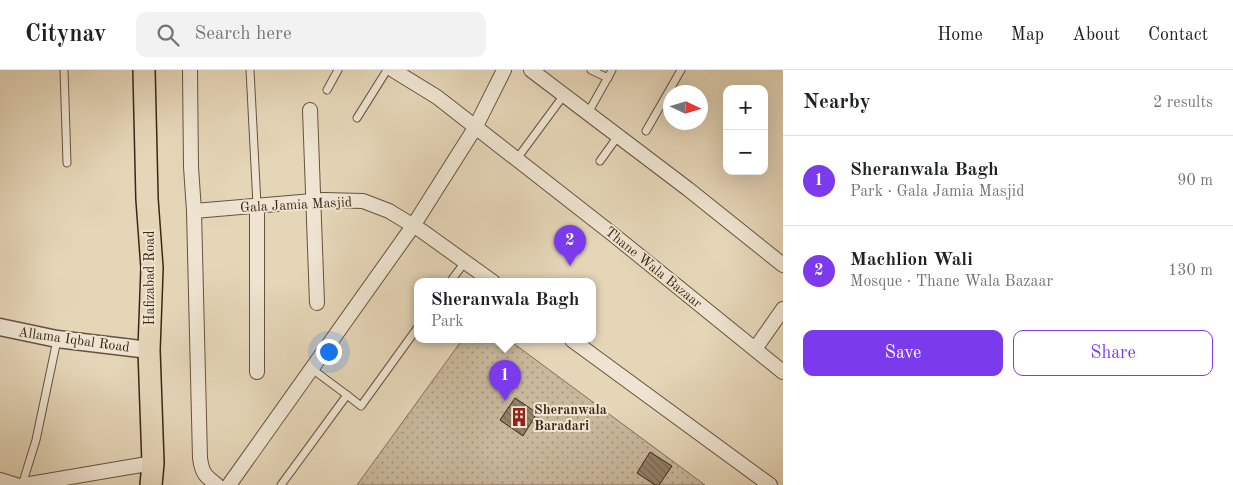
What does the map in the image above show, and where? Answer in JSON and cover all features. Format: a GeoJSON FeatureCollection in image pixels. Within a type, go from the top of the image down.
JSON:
{"type":"FeatureCollection","features":[{"type":"Feature","properties":{"kind":"main road","name":"Hafizabad Road"},"geometry":{"type":"LineString","coordinates":[[144,70],[147,199],[152,268],[149,350],[153,463],[151,485]]}},
{"type":"Feature","properties":{"kind":"street"},"geometry":{"type":"LineString","coordinates":[[190,70],[200,458],[201,470],[217,485]]}},
{"type":"Feature","properties":{"kind":"street","name":"Thane Wala Bazaar"},"geometry":{"type":"LineString","coordinates":[[393,70],[437,97],[615,236],[783,372]]}},
{"type":"Feature","properties":{"kind":"street"},"geometry":{"type":"LineString","coordinates":[[229,485],[413,226],[475,128],[504,70]]}},
{"type":"Feature","properties":{"kind":"street"},"geometry":{"type":"LineString","coordinates":[[531,70],[688,189],[783,265]]}},
{"type":"Feature","properties":{"kind":"street"},"geometry":{"type":"LineString","coordinates":[[310,110],[315,201],[317,303]]}},
{"type":"Feature","properties":{"kind":"street","name":"Gala Jamia Masjid"},"geometry":{"type":"LineString","coordinates":[[194,211],[315,201],[362,201],[389,211],[422,231],[488,278]]}},
{"type":"Feature","properties":{"kind":"street"},"geometry":{"type":"LineString","coordinates":[[257,205],[257,372]]}},
{"type":"Feature","properties":{"kind":"street"},"geometry":{"type":"LineString","coordinates":[[755,349],[783,309]]}},
{"type":"Feature","properties":{"kind":"street","name":"Allama Iqbal Road"},"geometry":{"type":"LineString","coordinates":[[0,327],[57,339],[149,350]]}},
{"type":"Feature","properties":{"kind":"street"},"geometry":{"type":"LineString","coordinates":[[576,343],[770,485]]}},
{"type":"Feature","properties":{"kind":"street"},"geometry":{"type":"LineString","coordinates":[[23,485],[153,463]]}},
{"type":"Feature","properties":{"kind":"street"},"geometry":{"type":"LineString","coordinates":[[0,480],[16,485]]}},
{"type":"Feature","properties":{"kind":"lane"},"geometry":{"type":"LineString","coordinates":[[64,70],[67,162]]}},
{"type":"Feature","properties":{"kind":"lane"},"geometry":{"type":"LineString","coordinates":[[250,70],[257,205]]}},
{"type":"Feature","properties":{"kind":"lane"},"geometry":{"type":"LineString","coordinates":[[327,90],[338,70]]}},
{"type":"Feature","properties":{"kind":"lane"},"geometry":{"type":"LineString","coordinates":[[357,118],[387,70]]}},
{"type":"Feature","properties":{"kind":"lane"},"geometry":{"type":"LineString","coordinates":[[591,70],[608,78]]}},
{"type":"Feature","properties":{"kind":"lane"},"geometry":{"type":"LineString","coordinates":[[588,114],[612,70]]}},
{"type":"Feature","properties":{"kind":"lane"},"geometry":{"type":"LineString","coordinates":[[646,131],[681,70]]}},
{"type":"Feature","properties":{"kind":"lane"},"geometry":{"type":"LineString","coordinates":[[516,160],[564,96]]}},
{"type":"Feature","properties":{"kind":"lane"},"geometry":{"type":"LineString","coordinates":[[600,161],[618,136]]}},
{"type":"Feature","properties":{"kind":"lane"},"geometry":{"type":"LineString","coordinates":[[453,278],[465,262]]}},
{"type":"Feature","properties":{"kind":"lane"},"geometry":{"type":"LineString","coordinates":[[312,369],[361,406],[414,333]]}},
{"type":"Feature","properties":{"kind":"lane"},"geometry":{"type":"LineString","coordinates":[[23,485],[36,440],[57,339]]}},
{"type":"Feature","properties":{"kind":"lane"},"geometry":{"type":"LineString","coordinates":[[281,485],[347,395]]}},
{"type":"Feature","properties":{"kind":"shaded area"},"geometry":{"type":"Polygon","coordinates":[[[460,343],[513,343],[705,485],[357,485],[460,343]]]}},
{"type":"Feature","properties":{"kind":"building","name":"Sheranwala Baradari"},"geometry":{"type":"Polygon","coordinates":[[[515,398],[537,413],[523,436],[500,420],[515,398]]]}},
{"type":"Feature","properties":{"kind":"building"},"geometry":{"type":"Polygon","coordinates":[[[650,452],[672,466],[659,485],[655,485],[637,473],[650,452]]]}},
{"type":"Feature","properties":{"kind":"place","name":"Machlion Wali"},"geometry":{"type":"Point","coordinates":[570,266]}},
{"type":"Feature","properties":{"kind":"place","name":"Sheranwala Bagh"},"geometry":{"type":"Point","coordinates":[505,401]}},
{"type":"Feature","properties":{"kind":"place","name":"Sheranwala Baradari"},"geometry":{"type":"Point","coordinates":[519,417]}}]}
